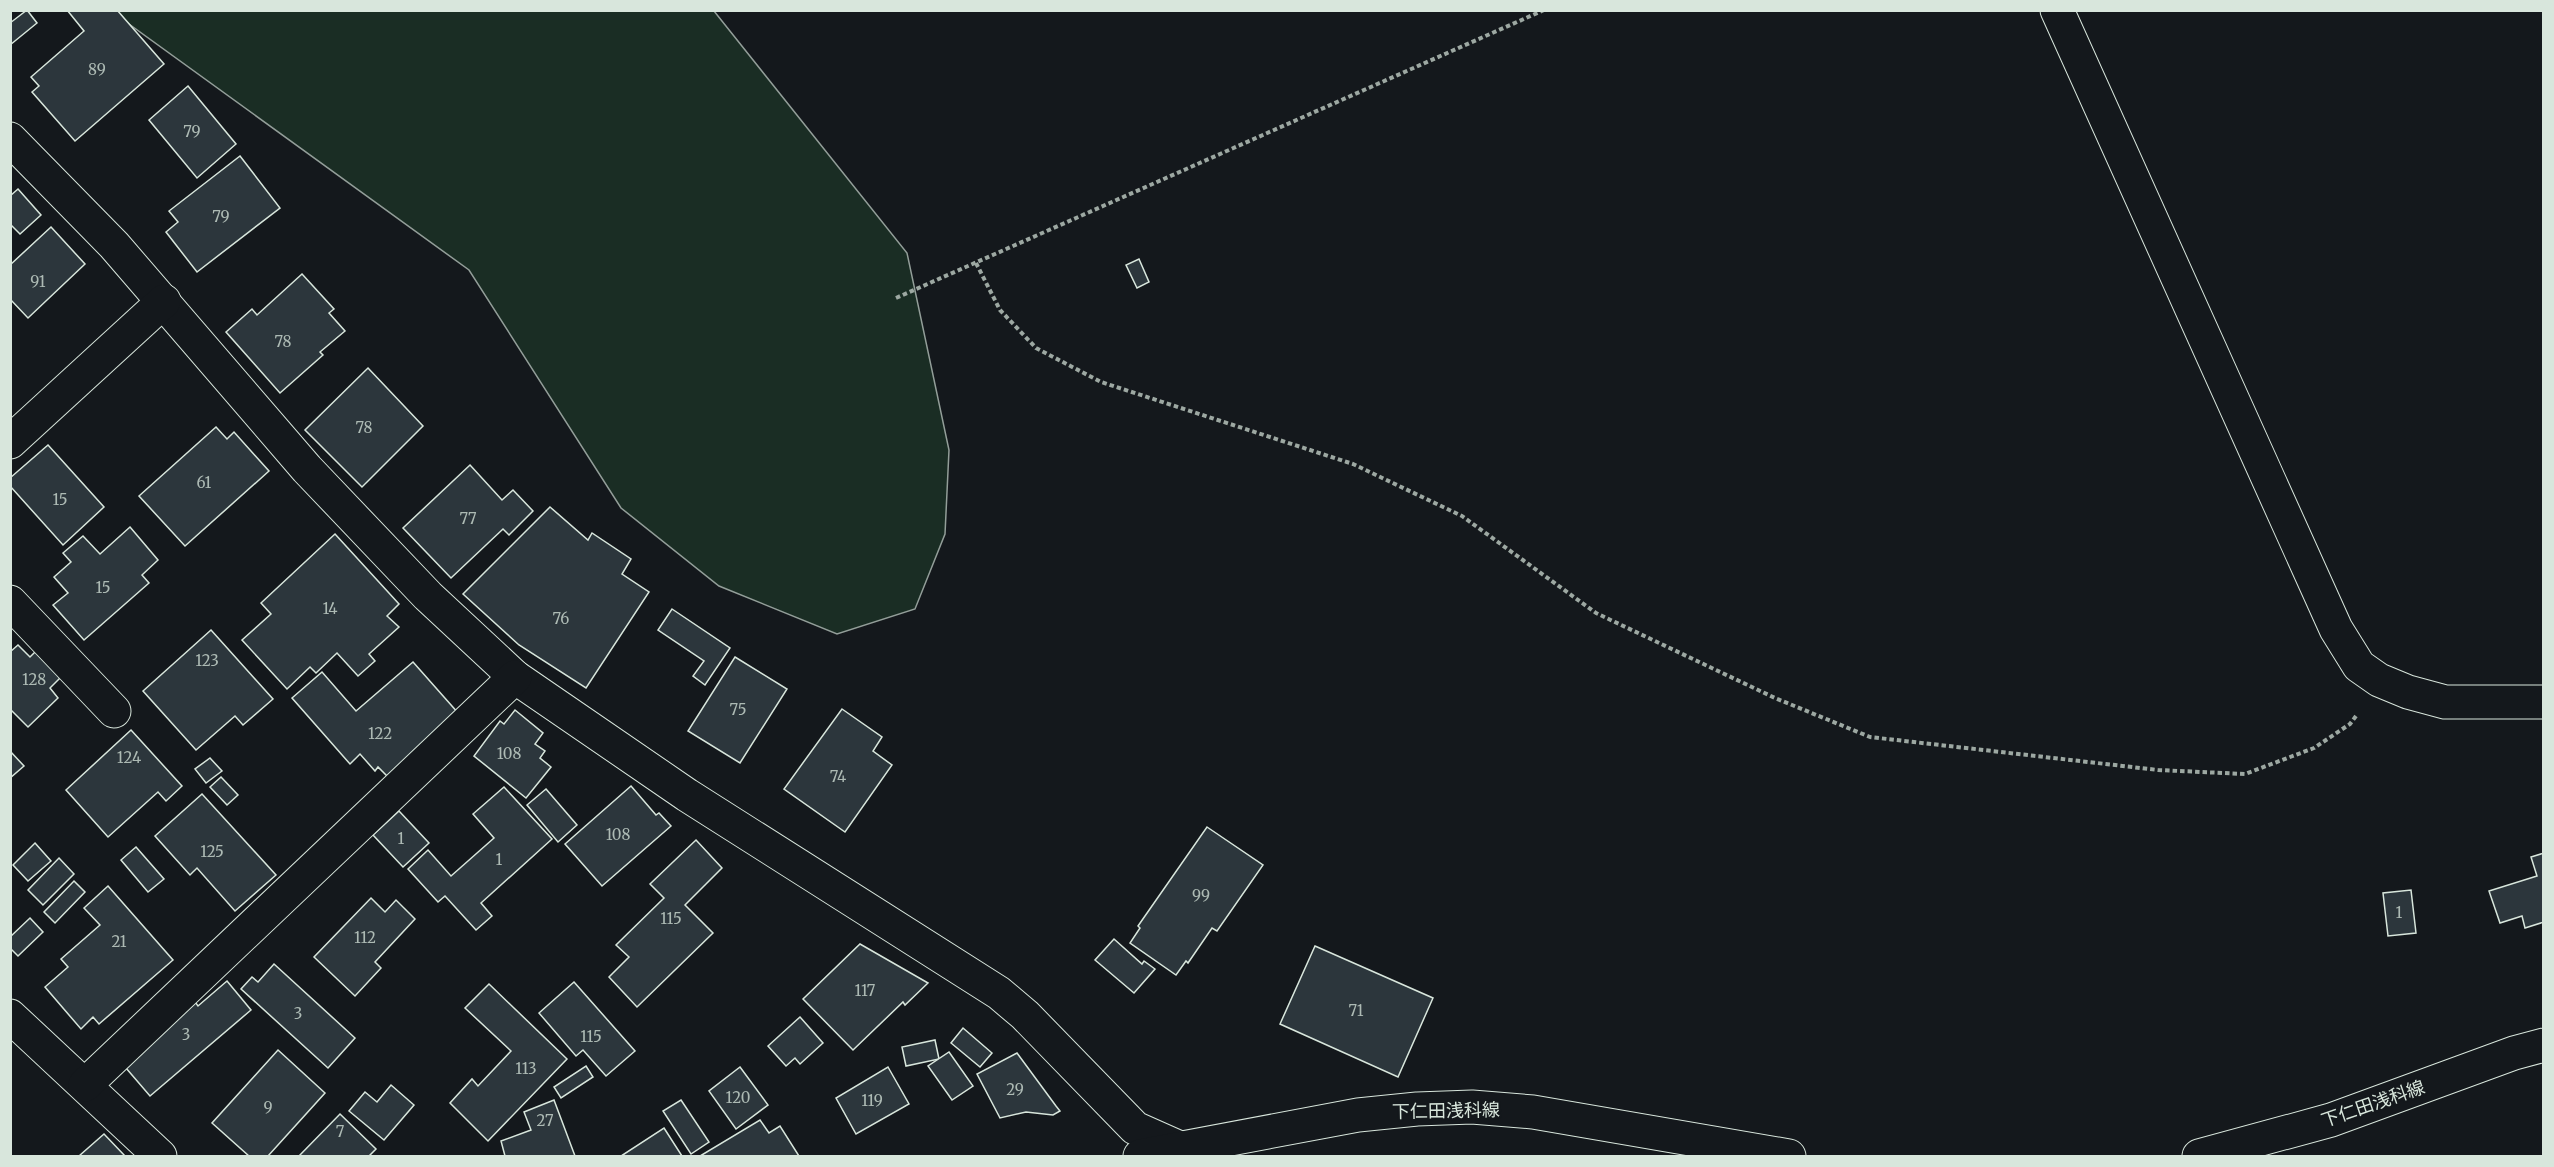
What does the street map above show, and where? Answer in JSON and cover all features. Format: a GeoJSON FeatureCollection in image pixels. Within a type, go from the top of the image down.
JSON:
{"type":"FeatureCollection","features":[{"type":"Feature","properties":{"kind":"street"},"geometry":{"type":"LineString","coordinates":[[2057,10],[2336,630],[2359,666],[2379,680],[2408,692],[2445,702],[2544,702]]}},
{"type":"Feature","properties":{"kind":"street"},"geometry":{"type":"LineString","coordinates":[[10,139],[114,245],[315,477],[428,596],[514,678],[687,795],[999,993],[1025,1015],[1135,1128],[1180,1148]]}},
{"type":"Feature","properties":{"kind":"street"},"geometry":{"type":"LineString","coordinates":[[10,442],[164,301]]}},
{"type":"Feature","properties":{"kind":"street"},"geometry":{"type":"LineString","coordinates":[[10,602],[114,711]]}},
{"type":"Feature","properties":{"kind":"street"},"geometry":{"type":"LineString","coordinates":[[85,1085],[514,678]]}},
{"type":"Feature","properties":{"kind":"street"},"geometry":{"type":"LineString","coordinates":[[10,1016],[160,1156]]}},
{"type":"Feature","properties":{"kind":"street","name":"下仁田浅科線"},"geometry":{"type":"LineString","coordinates":[[2199,1156],[2331,1120],[2514,1053],[2544,1045]]}},
{"type":"Feature","properties":{"kind":"street","name":"下仁田浅科線"},"geometry":{"type":"LineString","coordinates":[[1140,1156],[1358,1115],[1417,1109],[1472,1107],[1533,1112],[1789,1156]]}},
{"type":"Feature","properties":{"kind":"path"},"geometry":{"type":"LineString","coordinates":[[896,298],[1544,10]]}},
{"type":"Feature","properties":{"kind":"path"},"geometry":{"type":"LineString","coordinates":[[976,262],[1000,310],[1036,348],[1101,382],[1353,464],[1462,516],[1596,613],[1774,698],[1870,737],[2158,770],[2245,774],[2314,748],[2350,724],[2379,680]]}},
{"type":"Feature","properties":{"kind":"green space"},"geometry":{"type":"Polygon","coordinates":[[[111,11],[714,11],[907,253],[949,450],[945,534],[915,609],[837,634],[719,586],[621,508],[469,270],[111,11]]]}},
{"type":"Feature","properties":{"kind":"building"},"geometry":{"type":"Polygon","coordinates":[[[27,10],[37,23],[10,45],[10,23],[27,10]]]}},
{"type":"Feature","properties":{"kind":"building"},"geometry":{"type":"Polygon","coordinates":[[[67,10],[117,10],[164,64],[75,141],[32,92],[39,86],[31,77],[84,31],[67,10]]]}},
{"type":"Feature","properties":{"kind":"building"},"geometry":{"type":"Polygon","coordinates":[[[188,86],[236,144],[197,178],[149,120],[188,86]]]}},
{"type":"Feature","properties":{"kind":"building"},"geometry":{"type":"Polygon","coordinates":[[[240,156],[280,208],[197,272],[166,232],[178,222],[169,211],[240,156]]]}},
{"type":"Feature","properties":{"kind":"building"},"geometry":{"type":"Polygon","coordinates":[[[18,189],[41,215],[20,234],[10,224],[10,196],[18,189]]]}},
{"type":"Feature","properties":{"kind":"building"},"geometry":{"type":"Polygon","coordinates":[[[51,227],[85,264],[28,318],[10,299],[10,265],[51,227]]]}},
{"type":"Feature","properties":{"kind":"building"},"geometry":{"type":"Polygon","coordinates":[[[1139,259],[1149,282],[1137,288],[1126,265],[1139,259]]]}},
{"type":"Feature","properties":{"kind":"building"},"geometry":{"type":"Polygon","coordinates":[[[302,274],[334,309],[329,313],[345,331],[320,352],[323,355],[280,393],[226,332],[252,309],[257,315],[302,274]]]}},
{"type":"Feature","properties":{"kind":"building"},"geometry":{"type":"Polygon","coordinates":[[[368,368],[423,426],[362,487],[305,430],[368,368]]]}},
{"type":"Feature","properties":{"kind":"building"},"geometry":{"type":"Polygon","coordinates":[[[216,427],[227,439],[234,432],[269,471],[185,546],[139,496],[216,427]]]}},
{"type":"Feature","properties":{"kind":"building"},"geometry":{"type":"Polygon","coordinates":[[[48,445],[104,507],[63,545],[10,486],[10,478],[48,445]]]}},
{"type":"Feature","properties":{"kind":"building"},"geometry":{"type":"Polygon","coordinates":[[[470,465],[502,500],[513,490],[533,511],[509,535],[503,529],[451,578],[403,528],[470,465]]]}},
{"type":"Feature","properties":{"kind":"building"},"geometry":{"type":"Polygon","coordinates":[[[550,507],[588,540],[592,533],[631,559],[622,574],[649,592],[586,688],[519,645],[463,594],[550,507]]]}},
{"type":"Feature","properties":{"kind":"building"},"geometry":{"type":"Polygon","coordinates":[[[130,527],[158,560],[142,575],[149,583],[84,640],[53,605],[68,593],[54,577],[71,562],[63,553],[83,536],[100,554],[130,527]]]}},
{"type":"Feature","properties":{"kind":"building"},"geometry":{"type":"Polygon","coordinates":[[[335,534],[399,604],[387,616],[399,627],[369,654],[375,661],[358,676],[337,653],[316,673],[310,667],[287,689],[242,640],[271,614],[261,603],[335,534]]]}},
{"type":"Feature","properties":{"kind":"building"},"geometry":{"type":"Polygon","coordinates":[[[672,609],[730,648],[705,685],[693,676],[704,661],[658,630],[672,609]]]}},
{"type":"Feature","properties":{"kind":"building"},"geometry":{"type":"Polygon","coordinates":[[[211,630],[273,699],[243,725],[235,716],[196,750],[143,691],[211,630]]]}},
{"type":"Feature","properties":{"kind":"building"},"geometry":{"type":"Polygon","coordinates":[[[18,645],[30,657],[40,647],[65,673],[50,688],[58,698],[28,727],[10,709],[10,652],[18,645]]]}},
{"type":"Feature","properties":{"kind":"building"},"geometry":{"type":"Polygon","coordinates":[[[735,657],[787,689],[740,763],[688,731],[735,657]]]}},
{"type":"Feature","properties":{"kind":"building"},"geometry":{"type":"Polygon","coordinates":[[[413,662],[459,714],[388,777],[378,767],[375,771],[360,754],[350,764],[292,698],[322,672],[356,711],[413,662]]]}},
{"type":"Feature","properties":{"kind":"building"},"geometry":{"type":"Polygon","coordinates":[[[842,709],[882,737],[873,751],[892,765],[845,832],[784,789],[842,709]]]}},
{"type":"Feature","properties":{"kind":"building"},"geometry":{"type":"Polygon","coordinates":[[[515,710],[543,733],[535,744],[545,751],[540,758],[551,767],[526,798],[474,756],[500,721],[504,724],[515,710]]]}},
{"type":"Feature","properties":{"kind":"building"},"geometry":{"type":"Polygon","coordinates":[[[131,730],[182,786],[166,801],[158,792],[108,837],[66,790],[131,730]]]}},
{"type":"Feature","properties":{"kind":"building"},"geometry":{"type":"Polygon","coordinates":[[[10,751],[24,766],[10,778],[10,751]]]}},
{"type":"Feature","properties":{"kind":"building"},"geometry":{"type":"Polygon","coordinates":[[[210,758],[222,771],[206,783],[195,769],[210,758]]]}},
{"type":"Feature","properties":{"kind":"building"},"geometry":{"type":"Polygon","coordinates":[[[221,777],[238,795],[227,805],[210,787],[221,777]]]}},
{"type":"Feature","properties":{"kind":"building"},"geometry":{"type":"Polygon","coordinates":[[[631,786],[656,815],[659,813],[671,826],[602,886],[565,844],[631,786]]]}},
{"type":"Feature","properties":{"kind":"building"},"geometry":{"type":"Polygon","coordinates":[[[504,787],[552,839],[481,903],[492,916],[476,930],[445,896],[438,902],[408,869],[428,850],[451,876],[494,838],[473,814],[504,787]]]}},
{"type":"Feature","properties":{"kind":"building"},"geometry":{"type":"Polygon","coordinates":[[[546,789],[577,825],[558,842],[527,805],[546,789]]]}},
{"type":"Feature","properties":{"kind":"building"},"geometry":{"type":"Polygon","coordinates":[[[202,794],[276,875],[235,911],[197,868],[190,875],[155,836],[202,794]]]}},
{"type":"Feature","properties":{"kind":"building"},"geometry":{"type":"Polygon","coordinates":[[[399,811],[429,843],[403,867],[373,835],[399,811]]]}},
{"type":"Feature","properties":{"kind":"building"},"geometry":{"type":"Polygon","coordinates":[[[1207,827],[1263,865],[1217,931],[1212,928],[1188,963],[1186,961],[1176,975],[1130,943],[1140,928],[1138,926],[1207,827]]]}},
{"type":"Feature","properties":{"kind":"building"},"geometry":{"type":"Polygon","coordinates":[[[696,840],[722,868],[685,905],[713,933],[637,1007],[609,977],[629,957],[616,945],[664,898],[650,884],[696,840]]]}},
{"type":"Feature","properties":{"kind":"building"},"geometry":{"type":"Polygon","coordinates":[[[35,843],[51,861],[28,881],[13,865],[35,843]]]}},
{"type":"Feature","properties":{"kind":"building"},"geometry":{"type":"Polygon","coordinates":[[[136,847],[164,879],[148,892],[121,860],[136,847]]]}},
{"type":"Feature","properties":{"kind":"building"},"geometry":{"type":"Polygon","coordinates":[[[2544,853],[2544,922],[2525,928],[2522,916],[2500,923],[2489,891],[2537,876],[2531,857],[2544,853]]]}},
{"type":"Feature","properties":{"kind":"building"},"geometry":{"type":"Polygon","coordinates":[[[59,858],[74,874],[43,905],[28,890],[59,858]]]}},
{"type":"Feature","properties":{"kind":"building"},"geometry":{"type":"Polygon","coordinates":[[[74,881],[85,892],[55,923],[44,912],[74,881]]]}},
{"type":"Feature","properties":{"kind":"building"},"geometry":{"type":"Polygon","coordinates":[[[108,886],[173,960],[99,1024],[93,1017],[81,1029],[45,987],[68,967],[61,959],[100,925],[84,908],[108,886]]]}},
{"type":"Feature","properties":{"kind":"building"},"geometry":{"type":"Polygon","coordinates":[[[2411,890],[2416,933],[2388,936],[2383,893],[2411,890]]]}},
{"type":"Feature","properties":{"kind":"building"},"geometry":{"type":"Polygon","coordinates":[[[371,898],[385,912],[396,900],[415,919],[375,962],[381,968],[355,996],[314,957],[371,898]]]}},
{"type":"Feature","properties":{"kind":"building"},"geometry":{"type":"Polygon","coordinates":[[[30,918],[43,932],[18,956],[10,948],[10,937],[30,918]]]}},
{"type":"Feature","properties":{"kind":"building"},"geometry":{"type":"Polygon","coordinates":[[[1114,939],[1142,964],[1144,961],[1155,969],[1134,993],[1095,960],[1114,939]]]}},
{"type":"Feature","properties":{"kind":"building"},"geometry":{"type":"Polygon","coordinates":[[[860,944],[928,983],[905,1005],[903,1002],[853,1050],[803,999],[860,944]]]}},
{"type":"Feature","properties":{"kind":"building"},"geometry":{"type":"Polygon","coordinates":[[[1315,946],[1433,998],[1398,1077],[1280,1024],[1315,946]]]}},
{"type":"Feature","properties":{"kind":"building"},"geometry":{"type":"Polygon","coordinates":[[[274,964],[355,1038],[328,1068],[241,989],[252,977],[258,982],[274,964]]]}},
{"type":"Feature","properties":{"kind":"building"},"geometry":{"type":"Polygon","coordinates":[[[227,981],[251,1010],[150,1096],[120,1061],[193,999],[198,1006],[227,981]]]}},
{"type":"Feature","properties":{"kind":"building"},"geometry":{"type":"Polygon","coordinates":[[[574,982],[635,1051],[606,1076],[583,1050],[576,1056],[539,1013],[574,982]]]}},
{"type":"Feature","properties":{"kind":"building"},"geometry":{"type":"Polygon","coordinates":[[[489,984],[567,1059],[488,1141],[450,1103],[472,1079],[478,1086],[511,1051],[465,1008],[489,984]]]}},
{"type":"Feature","properties":{"kind":"building"},"geometry":{"type":"Polygon","coordinates":[[[800,1017],[823,1043],[800,1064],[795,1058],[786,1066],[768,1046],[800,1017]]]}},
{"type":"Feature","properties":{"kind":"building"},"geometry":{"type":"Polygon","coordinates":[[[963,1028],[992,1053],[980,1067],[951,1043],[963,1028]]]}},
{"type":"Feature","properties":{"kind":"building"},"geometry":{"type":"Polygon","coordinates":[[[935,1040],[939,1059],[906,1066],[902,1047],[935,1040]]]}},
{"type":"Feature","properties":{"kind":"building"},"geometry":{"type":"Polygon","coordinates":[[[278,1050],[325,1093],[268,1156],[249,1156],[212,1123],[278,1050]]]}},
{"type":"Feature","properties":{"kind":"building"},"geometry":{"type":"Polygon","coordinates":[[[949,1052],[973,1086],[952,1100],[928,1066],[949,1052]]]}},
{"type":"Feature","properties":{"kind":"building"},"geometry":{"type":"Polygon","coordinates":[[[1017,1053],[1060,1111],[1053,1115],[1026,1112],[1000,1118],[977,1074],[1017,1053]]]}},
{"type":"Feature","properties":{"kind":"building"},"geometry":{"type":"Polygon","coordinates":[[[586,1066],[593,1077],[561,1098],[554,1087],[586,1066]]]}},
{"type":"Feature","properties":{"kind":"building"},"geometry":{"type":"Polygon","coordinates":[[[740,1067],[768,1105],[736,1129],[709,1091],[740,1067]]]}},
{"type":"Feature","properties":{"kind":"building"},"geometry":{"type":"Polygon","coordinates":[[[888,1067],[909,1104],[856,1134],[836,1098],[888,1067]]]}},
{"type":"Feature","properties":{"kind":"building"},"geometry":{"type":"Polygon","coordinates":[[[391,1085],[414,1105],[384,1140],[349,1111],[365,1092],[377,1102],[391,1085]]]}},
{"type":"Feature","properties":{"kind":"building"},"geometry":{"type":"Polygon","coordinates":[[[554,1100],[575,1156],[505,1156],[501,1141],[531,1130],[524,1112],[554,1100]]]}},
{"type":"Feature","properties":{"kind":"building"},"geometry":{"type":"Polygon","coordinates":[[[681,1100],[709,1142],[691,1154],[663,1111],[681,1100]]]}},
{"type":"Feature","properties":{"kind":"building"},"geometry":{"type":"Polygon","coordinates":[[[340,1114],[376,1149],[369,1156],[299,1156],[340,1114]]]}},
{"type":"Feature","properties":{"kind":"building"},"geometry":{"type":"Polygon","coordinates":[[[760,1120],[769,1133],[780,1126],[799,1156],[700,1156],[760,1120]]]}},
{"type":"Feature","properties":{"kind":"building"},"geometry":{"type":"Polygon","coordinates":[[[664,1128],[682,1156],[621,1156],[664,1128]]]}},
{"type":"Feature","properties":{"kind":"building"},"geometry":{"type":"Polygon","coordinates":[[[104,1134],[125,1156],[79,1156],[104,1134]]]}}]}
